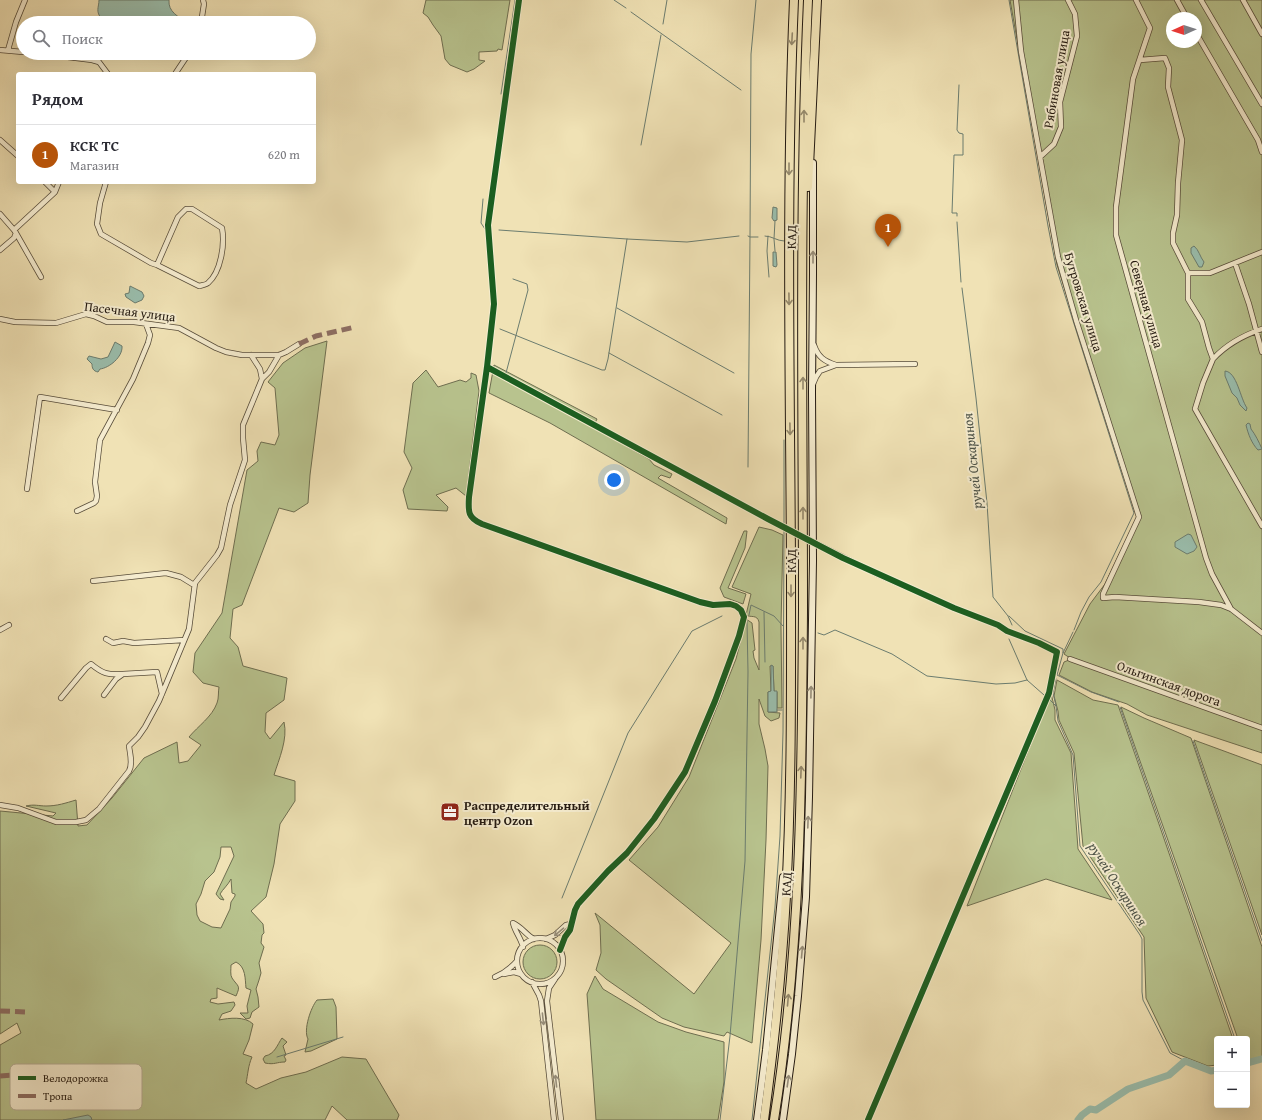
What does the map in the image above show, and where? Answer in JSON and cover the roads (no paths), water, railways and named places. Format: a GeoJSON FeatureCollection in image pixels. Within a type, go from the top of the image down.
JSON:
{"type":"FeatureCollection","features":[{"type":"Feature","properties":{"kind":"highway","name":"КАД"},"geometry":{"type":"LineString","coordinates":[[764,1120],[773,1053],[786,897],[788,838],[791,723],[788,284],[790,93],[794,0]]}},
{"type":"Feature","properties":{"kind":"highway","name":"КАД"},"geometry":{"type":"LineString","coordinates":[[774,1120],[784,1054],[798,894],[802,733],[804,92],[808,0]]}},
{"type":"Feature","properties":{"kind":"highway"},"geometry":{"type":"LineString","coordinates":[[803,225],[808,192],[817,0]]}},
{"type":"Feature","properties":{"kind":"street"},"geometry":{"type":"LineString","coordinates":[[18,16],[25,0]]}},
{"type":"Feature","properties":{"kind":"street"},"geometry":{"type":"LineString","coordinates":[[202,16],[204,4],[203,0]]}},
{"type":"Feature","properties":{"kind":"street"},"geometry":{"type":"LineString","coordinates":[[519,0],[488,225],[494,304],[468,509],[471,518],[482,524],[700,602],[713,605],[730,604],[736,606],[741,610],[744,617],[740,636],[718,694],[685,772],[654,819],[627,853],[578,904],[570,930],[565,937],[560,950]]}},
{"type":"Feature","properties":{"kind":"street","name":"Бугровская улица"},"geometry":{"type":"LineString","coordinates":[[1016,0],[1021,51],[1058,256],[1076,320],[1139,517],[1102,594],[1103,598],[1115,597],[1199,602],[1221,605],[1231,610]]}},
{"type":"Feature","properties":{"kind":"street","name":"Рябиновая улица"},"geometry":{"type":"LineString","coordinates":[[1040,157],[1054,144],[1061,127],[1060,102],[1077,36],[1075,14],[1068,0]]}},
{"type":"Feature","properties":{"kind":"street","name":"Северная улица"},"geometry":{"type":"LineString","coordinates":[[1136,0],[1150,28],[1133,79],[1116,207],[1116,235],[1206,558],[1212,574],[1231,610]]}},
{"type":"Feature","properties":{"kind":"street"},"geometry":{"type":"LineString","coordinates":[[1176,0],[1183,12]]}},
{"type":"Feature","properties":{"kind":"street"},"geometry":{"type":"LineString","coordinates":[[1201,0],[1262,104]]}},
{"type":"Feature","properties":{"kind":"street"},"geometry":{"type":"LineString","coordinates":[[1242,0],[1262,34]]}},
{"type":"Feature","properties":{"kind":"street"},"geometry":{"type":"LineString","coordinates":[[8,50],[16,22]]}},
{"type":"Feature","properties":{"kind":"street"},"geometry":{"type":"LineString","coordinates":[[1202,43],[1258,140],[1262,152]]}},
{"type":"Feature","properties":{"kind":"street"},"geometry":{"type":"LineString","coordinates":[[0,50],[16,51]]}},
{"type":"Feature","properties":{"kind":"street"},"geometry":{"type":"LineString","coordinates":[[1140,60],[1165,58],[1169,68],[1168,87],[1182,140],[1177,215],[1173,233],[1173,242],[1188,273],[1188,299],[1202,322],[1213,358]]}},
{"type":"Feature","properties":{"kind":"street"},"geometry":{"type":"LineString","coordinates":[[88,60],[99,62],[106,72]]}},
{"type":"Feature","properties":{"kind":"street"},"geometry":{"type":"LineString","coordinates":[[176,72],[184,60]]}},
{"type":"Feature","properties":{"kind":"street"},"geometry":{"type":"LineString","coordinates":[[782,1120],[792,1054],[806,897],[809,797],[813,562],[812,119]]}},
{"type":"Feature","properties":{"kind":"street"},"geometry":{"type":"LineString","coordinates":[[0,140],[16,154]]}},
{"type":"Feature","properties":{"kind":"street"},"geometry":{"type":"LineString","coordinates":[[47,184],[55,192]]}},
{"type":"Feature","properties":{"kind":"street"},"geometry":{"type":"LineString","coordinates":[[0,250],[14,238],[15,232],[55,192],[58,184]]}},
{"type":"Feature","properties":{"kind":"street"},"geometry":{"type":"LineString","coordinates":[[105,184],[100,203],[97,224],[101,234],[157,265],[199,286],[207,284],[216,273],[221,259],[224,238],[222,228],[192,209],[186,209],[178,217],[157,265]]}},
{"type":"Feature","properties":{"kind":"street"},"geometry":{"type":"LineString","coordinates":[[0,214],[15,232],[41,276]]}},
{"type":"Feature","properties":{"kind":"street"},"geometry":{"type":"LineString","coordinates":[[1188,273],[1210,273],[1262,252]]}},
{"type":"Feature","properties":{"kind":"street"},"geometry":{"type":"LineString","coordinates":[[1235,263],[1262,352]]}},
{"type":"Feature","properties":{"kind":"street","name":"Пасечная улица"},"geometry":{"type":"LineString","coordinates":[[0,319],[15,322],[56,323],[86,314],[108,322],[124,322],[179,328],[226,352],[251,355],[279,355],[299,344]]}},
{"type":"Feature","properties":{"kind":"street"},"geometry":{"type":"LineString","coordinates":[[77,512],[96,501],[97,496],[95,482],[100,440],[133,379],[148,343],[150,335],[146,324]]}},
{"type":"Feature","properties":{"kind":"street"},"geometry":{"type":"LineString","coordinates":[[1262,329],[1232,342],[1213,358],[1195,409],[1262,526]]}},
{"type":"Feature","properties":{"kind":"street"},"geometry":{"type":"LineString","coordinates":[[812,338],[817,353],[821,359],[836,365]]}},
{"type":"Feature","properties":{"kind":"street"},"geometry":{"type":"LineString","coordinates":[[251,355],[260,369],[262,379]]}},
{"type":"Feature","properties":{"kind":"street"},"geometry":{"type":"LineString","coordinates":[[0,805],[18,808],[56,822],[76,822],[86,820],[99,810],[131,768],[129,746],[145,727],[162,694],[189,629],[194,585],[221,548],[230,506],[245,460],[243,438],[244,426],[262,379],[269,372],[279,355]]}},
{"type":"Feature","properties":{"kind":"street"},"geometry":{"type":"LineString","coordinates":[[812,392],[816,377],[820,371],[836,365],[915,364]]}},
{"type":"Feature","properties":{"kind":"street"},"geometry":{"type":"LineString","coordinates":[[487,367],[770,520],[825,548],[879,575],[954,608],[998,625],[1007,631],[1039,643],[1057,652],[1049,693],[868,1120]]}},
{"type":"Feature","properties":{"kind":"street"},"geometry":{"type":"LineString","coordinates":[[27,489],[40,397],[117,410]]}},
{"type":"Feature","properties":{"kind":"street"},"geometry":{"type":"LineString","coordinates":[[93,582],[166,573],[181,577],[194,585]]}},
{"type":"Feature","properties":{"kind":"street"},"geometry":{"type":"LineString","coordinates":[[1231,610],[1262,633]]}},
{"type":"Feature","properties":{"kind":"street"},"geometry":{"type":"LineString","coordinates":[[0,630],[9,624]]}},
{"type":"Feature","properties":{"kind":"street"},"geometry":{"type":"LineString","coordinates":[[106,639],[113,643],[123,641],[134,643],[184,640]]}},
{"type":"Feature","properties":{"kind":"street","name":"Ольгинская дорога"},"geometry":{"type":"LineString","coordinates":[[1070,659],[1262,728]]}},
{"type":"Feature","properties":{"kind":"street"},"geometry":{"type":"LineString","coordinates":[[61,698],[91,664],[100,672],[106,674],[158,672],[162,694]]}},
{"type":"Feature","properties":{"kind":"street"},"geometry":{"type":"LineString","coordinates":[[104,695],[116,678],[123,674]]}},
{"type":"Feature","properties":{"kind":"street"},"geometry":{"type":"LineString","coordinates":[[757,1120],[766,1050],[788,838]]}},
{"type":"Feature","properties":{"kind":"street"},"geometry":{"type":"LineString","coordinates":[[522,947],[513,923],[519,926],[534,939]]}},
{"type":"Feature","properties":{"kind":"street"},"geometry":{"type":"LineString","coordinates":[[503,974],[517,961],[522,947],[528,942],[534,939],[546,939],[555,936],[566,925],[571,924]]}},
{"type":"Feature","properties":{"kind":"street"},"geometry":{"type":"LineString","coordinates":[[546,939],[556,945],[560,950],[563,962],[559,974],[549,988],[547,1001],[561,1120]]}},
{"type":"Feature","properties":{"kind":"street"},"geometry":{"type":"LineString","coordinates":[[517,961],[521,974],[532,982],[544,984],[555,979]]}},
{"type":"Feature","properties":{"kind":"street"},"geometry":{"type":"LineString","coordinates":[[495,977],[514,972],[521,974]]}},
{"type":"Feature","properties":{"kind":"street"},"geometry":{"type":"LineString","coordinates":[[532,982],[541,1001],[554,1120]]}},
{"type":"Feature","properties":{"kind":"waterway"},"geometry":{"type":"LineString","coordinates":[[501,94],[515,0]]}},
{"type":"Feature","properties":{"kind":"waterway"},"geometry":{"type":"LineString","coordinates":[[614,0],[626,8]]}},
{"type":"Feature","properties":{"kind":"waterway"},"geometry":{"type":"LineString","coordinates":[[663,24],[667,0]]}},
{"type":"Feature","properties":{"kind":"waterway"},"geometry":{"type":"LineString","coordinates":[[748,467],[751,54],[756,0]]}},
{"type":"Feature","properties":{"kind":"waterway"},"geometry":{"type":"LineString","coordinates":[[1009,0],[1056,267],[1134,513],[1101,582],[1089,597],[1074,630]]}},
{"type":"Feature","properties":{"kind":"waterway"},"geometry":{"type":"LineString","coordinates":[[631,12],[741,90]]}},
{"type":"Feature","properties":{"kind":"waterway"},"geometry":{"type":"LineString","coordinates":[[641,145],[661,35]]}},
{"type":"Feature","properties":{"kind":"waterway","name":"ручей Оскариноя"},"geometry":{"type":"LineString","coordinates":[[957,216],[957,213],[952,213],[954,155],[963,155],[963,134],[959,133],[957,130],[959,85]]}},
{"type":"Feature","properties":{"kind":"waterway"},"geometry":{"type":"LineString","coordinates":[[483,199],[481,223],[485,229]]}},
{"type":"Feature","properties":{"kind":"waterway"},"geometry":{"type":"LineString","coordinates":[[775,221],[775,251]]}},
{"type":"Feature","properties":{"kind":"waterway","name":"ручей Оскариноя"},"geometry":{"type":"LineString","coordinates":[[957,222],[961,282]]}},
{"type":"Feature","properties":{"kind":"waterway"},"geometry":{"type":"LineString","coordinates":[[499,230],[687,242],[739,236]]}},
{"type":"Feature","properties":{"kind":"waterway"},"geometry":{"type":"LineString","coordinates":[[748,236],[758,237]]}},
{"type":"Feature","properties":{"kind":"waterway"},"geometry":{"type":"LineString","coordinates":[[765,236],[784,241]]}},
{"type":"Feature","properties":{"kind":"waterway"},"geometry":{"type":"LineString","coordinates":[[768,236],[767,251],[769,277]]}},
{"type":"Feature","properties":{"kind":"waterway"},"geometry":{"type":"LineString","coordinates":[[500,329],[605,370],[627,239]]}},
{"type":"Feature","properties":{"kind":"waterway"},"geometry":{"type":"LineString","coordinates":[[506,373],[528,290],[527,284],[513,279]]}},
{"type":"Feature","properties":{"kind":"waterway","name":"ручей Оскариноя"},"geometry":{"type":"LineString","coordinates":[[962,288],[976,398],[987,503],[993,597],[1008,616],[1012,625]]}},
{"type":"Feature","properties":{"kind":"waterway"},"geometry":{"type":"LineString","coordinates":[[617,308],[734,373]]}},
{"type":"Feature","properties":{"kind":"waterway"},"geometry":{"type":"LineString","coordinates":[[609,353],[722,415]]}},
{"type":"Feature","properties":{"kind":"waterway"},"geometry":{"type":"LineString","coordinates":[[784,440],[784,525]]}},
{"type":"Feature","properties":{"kind":"waterway"},"geometry":{"type":"LineString","coordinates":[[752,1120],[775,907],[780,836],[783,732],[784,530]]}},
{"type":"Feature","properties":{"kind":"waterway"},"geometry":{"type":"LineString","coordinates":[[749,615],[751,605],[774,616],[783,626]]}},
{"type":"Feature","properties":{"kind":"waterway"},"geometry":{"type":"LineString","coordinates":[[764,612],[765,662]]}},
{"type":"Feature","properties":{"kind":"waterway"},"geometry":{"type":"LineString","coordinates":[[562,898],[628,733],[692,631],[722,616]]}},
{"type":"Feature","properties":{"kind":"waterway"},"geometry":{"type":"LineString","coordinates":[[1009,616],[1025,631],[1063,649],[1063,653],[1073,632]]}},
{"type":"Feature","properties":{"kind":"waterway"},"geometry":{"type":"LineString","coordinates":[[720,1120],[730,1036],[745,861],[748,672],[747,621]]}},
{"type":"Feature","properties":{"kind":"waterway"},"geometry":{"type":"LineString","coordinates":[[818,633],[824,635],[835,630],[892,654],[927,676],[996,684],[1015,683],[1027,680]]}},
{"type":"Feature","properties":{"kind":"waterway","name":"ручей Оскариноя"},"geometry":{"type":"LineString","coordinates":[[1009,639],[1027,680],[1044,695]]}},
{"type":"Feature","properties":{"kind":"waterway"},"geometry":{"type":"LineString","coordinates":[[1063,653],[1057,675],[1091,692],[1119,702]]}},
{"type":"Feature","properties":{"kind":"waterway","name":"ручей Оскариноя"},"geometry":{"type":"LineString","coordinates":[[1050,700],[1056,706],[1053,693],[1056,679]]}},
{"type":"Feature","properties":{"kind":"waterway","name":"ручей Оскариноя"},"geometry":{"type":"LineString","coordinates":[[1056,706],[1058,721],[1073,755],[1080,846],[1142,939],[1143,1000],[1170,1053],[1185,1061]]}},
{"type":"Feature","properties":{"kind":"waterway"},"geometry":{"type":"LineString","coordinates":[[1120,707],[1234,1036]]}},
{"type":"Feature","properties":{"kind":"waterway"},"geometry":{"type":"LineString","coordinates":[[777,710],[782,710]]}},
{"type":"Feature","properties":{"kind":"waterway"},"geometry":{"type":"LineString","coordinates":[[1193,741],[1262,941]]}},
{"type":"Feature","properties":{"kind":"waterway"},"geometry":{"type":"LineString","coordinates":[[277,1057],[343,1037]]}},
{"type":"Feature","properties":{"kind":"waterway"},"geometry":{"type":"LineString","coordinates":[[1250,1062],[1262,1059]]}},
{"type":"Feature","properties":{"kind":"waterway"},"geometry":{"type":"LineString","coordinates":[[1078,1120],[1090,1109],[1096,1110],[1128,1089],[1169,1075],[1185,1061],[1211,1071],[1214,1070]]}},
{"type":"Feature","properties":{"kind":"place","name":"КСК ТС"},"geometry":{"type":"Point","coordinates":[888,247]}},
{"type":"Feature","properties":{"kind":"place","name":"Распределительный центр Ozon"},"geometry":{"type":"Point","coordinates":[450,812]}}]}
